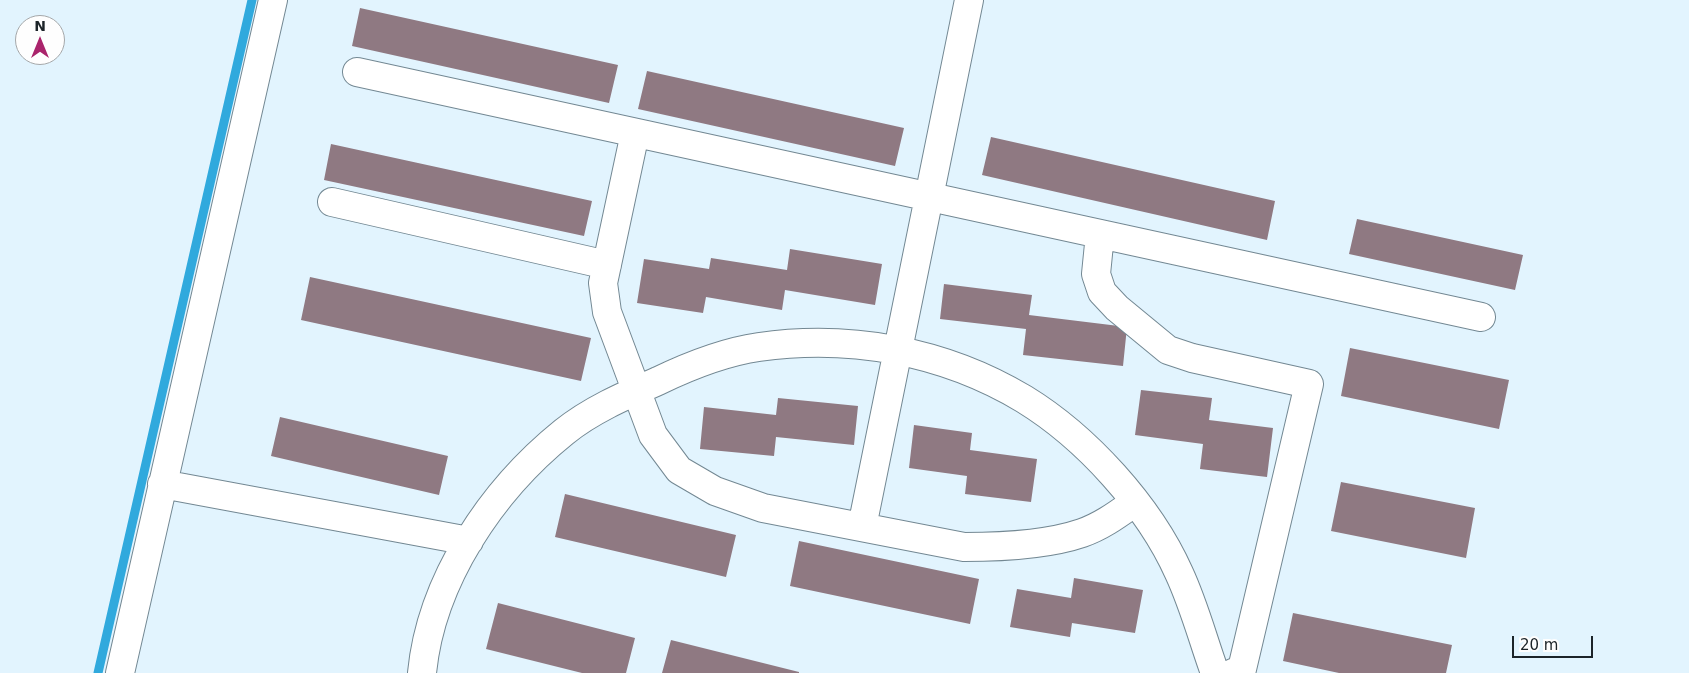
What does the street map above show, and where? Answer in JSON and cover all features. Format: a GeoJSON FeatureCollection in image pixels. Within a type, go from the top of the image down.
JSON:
{"type":"FeatureCollection","features":[{"type":"Feature","properties":{"kind":"street"},"geometry":{"type":"LineString","coordinates":[[120,673],[273,0]]}},
{"type":"Feature","properties":{"kind":"street"},"geometry":{"type":"LineString","coordinates":[[862,527],[969,0]]}},
{"type":"Feature","properties":{"kind":"street"},"geometry":{"type":"LineString","coordinates":[[357,72],[1481,317]]}},
{"type":"Feature","properties":{"kind":"street"},"geometry":{"type":"LineString","coordinates":[[634,133],[603,283],[607,312],[653,435],[679,470],[715,491],[763,508],[964,547],[997,547],[1082,533],[1104,523],[1135,502]]}},
{"type":"Feature","properties":{"kind":"street"},"geometry":{"type":"LineString","coordinates":[[332,202],[607,265]]}},
{"type":"Feature","properties":{"kind":"street"},"geometry":{"type":"LineString","coordinates":[[1100,234],[1096,274],[1102,292],[1117,308],[1168,350],[1192,358],[1309,384],[1242,669],[1234,673]]}},
{"type":"Feature","properties":{"kind":"street"},"geometry":{"type":"LineString","coordinates":[[426,672],[431,626],[453,568],[481,522],[519,475],[565,431],[637,390],[691,365],[757,347],[823,343],[882,347],[924,356],[978,374],[1026,400],[1065,430],[1106,467],[1148,518],[1179,572],[1215,673]]}},
{"type":"Feature","properties":{"kind":"street"},"geometry":{"type":"LineString","coordinates":[[162,484],[469,541]]}},
{"type":"Feature","properties":{"kind":"building"},"geometry":{"type":"Polygon","coordinates":[[[360,8],[618,65],[609,103],[352,46],[360,8]]]}},
{"type":"Feature","properties":{"kind":"building"},"geometry":{"type":"Polygon","coordinates":[[[647,71],[904,128],[895,166],[638,109],[647,71]]]}},
{"type":"Feature","properties":{"kind":"building"},"geometry":{"type":"Polygon","coordinates":[[[991,137],[1275,201],[1267,240],[982,175],[991,137]]]}},
{"type":"Feature","properties":{"kind":"building"},"geometry":{"type":"Polygon","coordinates":[[[331,144],[592,201],[584,236],[324,180],[331,144]]]}},
{"type":"Feature","properties":{"kind":"building"},"geometry":{"type":"Polygon","coordinates":[[[1357,219],[1523,255],[1515,290],[1349,254],[1357,219]]]}},
{"type":"Feature","properties":{"kind":"building"},"geometry":{"type":"Polygon","coordinates":[[[790,249],[882,264],[875,305],[785,290],[782,310],[706,297],[703,313],[637,303],[644,259],[709,269],[711,258],[787,270],[790,249]]]}},
{"type":"Feature","properties":{"kind":"building"},"geometry":{"type":"Polygon","coordinates":[[[310,277],[591,338],[581,381],[301,320],[310,277]]]}},
{"type":"Feature","properties":{"kind":"building"},"geometry":{"type":"Polygon","coordinates":[[[944,284],[1032,295],[1029,315],[1127,327],[1123,366],[1023,355],[1026,329],[940,319],[944,284]]]}},
{"type":"Feature","properties":{"kind":"building"},"geometry":{"type":"Polygon","coordinates":[[[1350,348],[1509,380],[1499,429],[1341,396],[1350,348]]]}},
{"type":"Feature","properties":{"kind":"building"},"geometry":{"type":"Polygon","coordinates":[[[1141,390],[1212,398],[1209,420],[1273,428],[1267,477],[1200,469],[1203,444],[1135,435],[1141,390]]]}},
{"type":"Feature","properties":{"kind":"building"},"geometry":{"type":"Polygon","coordinates":[[[778,398],[858,406],[854,445],[776,437],[774,456],[700,449],[704,407],[776,415],[778,398]]]}},
{"type":"Feature","properties":{"kind":"building"},"geometry":{"type":"Polygon","coordinates":[[[280,417],[448,456],[439,495],[271,456],[280,417]]]}},
{"type":"Feature","properties":{"kind":"building"},"geometry":{"type":"Polygon","coordinates":[[[914,425],[972,433],[970,450],[1037,459],[1031,502],[965,494],[967,476],[909,468],[914,425]]]}},
{"type":"Feature","properties":{"kind":"building"},"geometry":{"type":"Polygon","coordinates":[[[1341,482],[1475,508],[1466,558],[1331,531],[1341,482]]]}},
{"type":"Feature","properties":{"kind":"building"},"geometry":{"type":"Polygon","coordinates":[[[565,494],[736,535],[726,577],[555,537],[565,494]]]}},
{"type":"Feature","properties":{"kind":"building"},"geometry":{"type":"Polygon","coordinates":[[[799,541],[979,579],[970,624],[790,586],[799,541]]]}},
{"type":"Feature","properties":{"kind":"building"},"geometry":{"type":"Polygon","coordinates":[[[1074,578],[1143,590],[1135,633],[1072,623],[1070,637],[1010,627],[1017,589],[1071,598],[1074,578]]]}},
{"type":"Feature","properties":{"kind":"building"},"geometry":{"type":"Polygon","coordinates":[[[498,603],[635,638],[626,673],[582,673],[486,649],[498,603]]]}},
{"type":"Feature","properties":{"kind":"building"},"geometry":{"type":"Polygon","coordinates":[[[1293,613],[1452,645],[1446,673],[1339,673],[1283,661],[1293,613]]]}},
{"type":"Feature","properties":{"kind":"building"},"geometry":{"type":"Polygon","coordinates":[[[671,640],[799,672],[799,673],[662,673],[671,640]]]}},
{"type":"Feature","properties":{"kind":"waterway"},"geometry":{"type":"LineString","coordinates":[[98,673],[252,0]]}}]}
